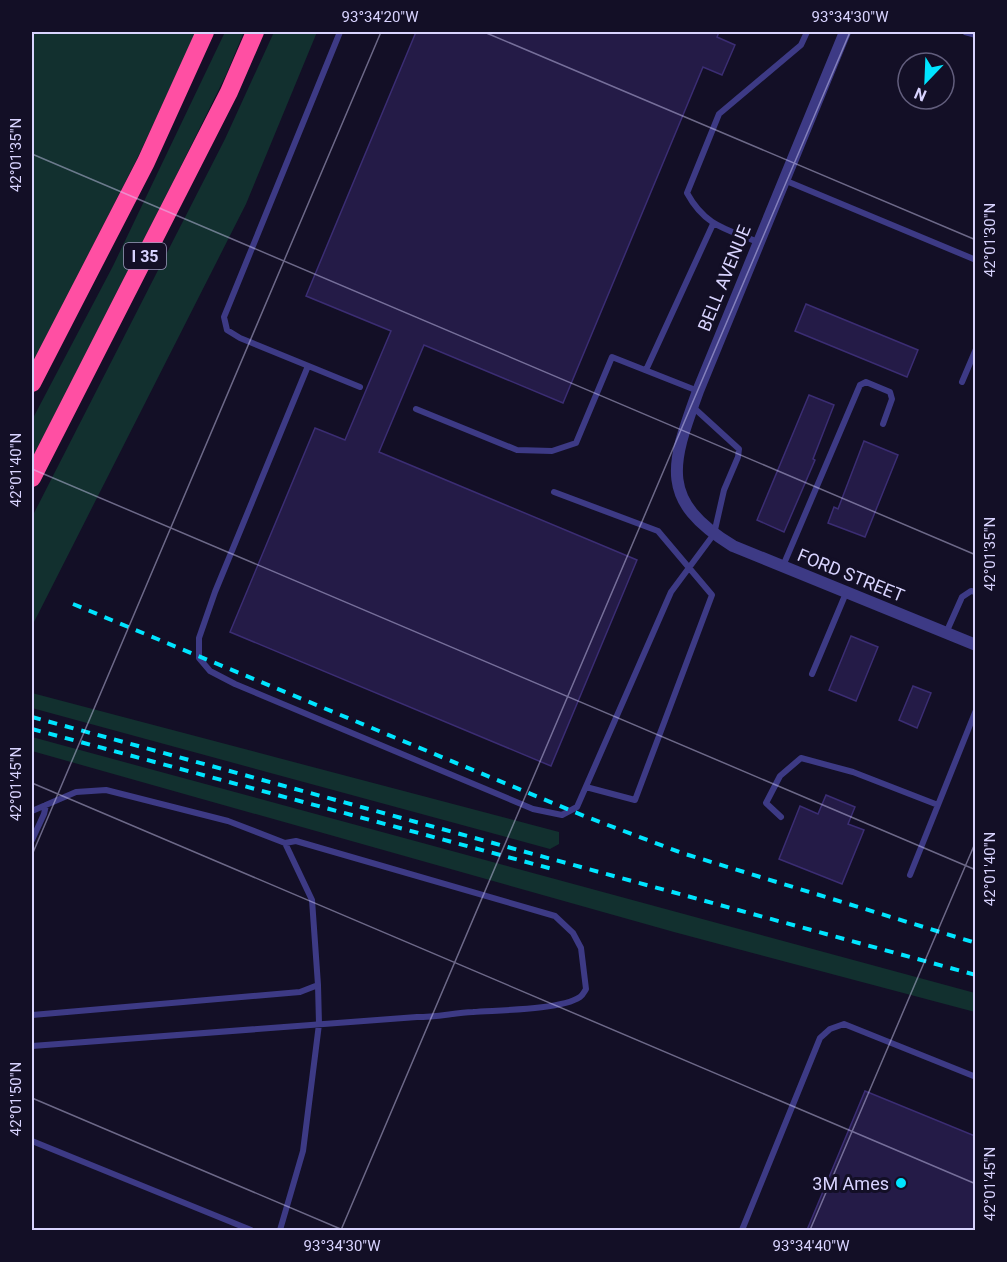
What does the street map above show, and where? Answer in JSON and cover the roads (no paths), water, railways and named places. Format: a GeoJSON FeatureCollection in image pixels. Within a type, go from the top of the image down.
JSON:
{"type":"FeatureCollection","features":[{"type":"Feature","properties":{"kind":"highway","name":"I 35"},"geometry":{"type":"LineString","coordinates":[[32,383],[146,162],[205,32]]}},
{"type":"Feature","properties":{"kind":"highway","name":"I 35"},"geometry":{"type":"LineString","coordinates":[[32,478],[229,92],[255,32]]}},
{"type":"Feature","properties":{"kind":"street","name":"BELL AVENUE"},"geometry":{"type":"LineString","coordinates":[[714,534],[698,522],[681,496],[677,480],[677,459],[681,438],[698,391],[845,32]]}},
{"type":"Feature","properties":{"kind":"street","name":"FORD STREET"},"geometry":{"type":"LineString","coordinates":[[714,534],[733,546],[975,645]]}},
{"type":"Feature","properties":{"kind":"lane"},"geometry":{"type":"LineString","coordinates":[[340,32],[224,317],[227,330],[240,338],[360,387]]}},
{"type":"Feature","properties":{"kind":"lane"},"geometry":{"type":"LineString","coordinates":[[758,243],[713,224],[696,210],[687,193],[719,114],[801,45],[807,32]]}},
{"type":"Feature","properties":{"kind":"lane"},"geometry":{"type":"LineString","coordinates":[[966,32],[975,35]]}},
{"type":"Feature","properties":{"kind":"lane"},"geometry":{"type":"LineString","coordinates":[[784,180],[975,260]]}},
{"type":"Feature","properties":{"kind":"lane"},"geometry":{"type":"LineString","coordinates":[[646,370],[713,224]]}},
{"type":"Feature","properties":{"kind":"lane"},"geometry":{"type":"LineString","coordinates":[[962,382],[975,349]]}},
{"type":"Feature","properties":{"kind":"lane"},"geometry":{"type":"LineString","coordinates":[[416,409],[518,450],[552,451],[576,443],[612,357],[698,391]]}},
{"type":"Feature","properties":{"kind":"lane"},"geometry":{"type":"LineString","coordinates":[[308,366],[215,592],[199,638],[199,658],[210,671],[235,684],[533,808],[562,815],[577,807],[670,592],[714,534],[724,490],[738,457],[739,449],[693,406]]}},
{"type":"Feature","properties":{"kind":"lane"},"geometry":{"type":"LineString","coordinates":[[783,566],[860,385],[866,381],[890,392],[892,399],[883,424]]}},
{"type":"Feature","properties":{"kind":"lane"},"geometry":{"type":"LineString","coordinates":[[554,492],[658,531],[712,595],[635,800],[586,787]]}},
{"type":"Feature","properties":{"kind":"lane"},"geometry":{"type":"LineString","coordinates":[[946,633],[962,597],[971,591],[975,592]]}},
{"type":"Feature","properties":{"kind":"lane"},"geometry":{"type":"LineString","coordinates":[[812,674],[846,592]]}},
{"type":"Feature","properties":{"kind":"lane"},"geometry":{"type":"LineString","coordinates":[[910,875],[975,710]]}},
{"type":"Feature","properties":{"kind":"lane"},"geometry":{"type":"LineString","coordinates":[[781,817],[766,803],[780,776],[801,758],[853,772],[938,805]]}},
{"type":"Feature","properties":{"kind":"lane"},"geometry":{"type":"LineString","coordinates":[[32,811],[76,792],[106,790],[228,821],[285,843],[296,841],[555,916],[573,933],[581,948],[586,989],[580,997],[560,1004],[536,1008],[469,1012],[442,1017],[32,1046]]}},
{"type":"Feature","properties":{"kind":"lane"},"geometry":{"type":"LineString","coordinates":[[32,840],[45,814],[46,805]]}},
{"type":"Feature","properties":{"kind":"lane"},"geometry":{"type":"LineString","coordinates":[[280,1230],[303,1151],[319,1024],[312,900],[285,843]]}},
{"type":"Feature","properties":{"kind":"lane"},"geometry":{"type":"LineString","coordinates":[[32,1015],[300,992],[318,985]]}},
{"type":"Feature","properties":{"kind":"lane"},"geometry":{"type":"LineString","coordinates":[[742,1230],[820,1038],[830,1029],[844,1024],[975,1077]]}},
{"type":"Feature","properties":{"kind":"lane"},"geometry":{"type":"LineString","coordinates":[[32,1141],[251,1230]]}},
{"type":"Feature","properties":{"kind":"railway"},"geometry":{"type":"LineString","coordinates":[[73,604],[584,816],[682,853],[976,943]]}},
{"type":"Feature","properties":{"kind":"railway"},"geometry":{"type":"LineString","coordinates":[[32,717],[976,975]]}},
{"type":"Feature","properties":{"kind":"railway"},"geometry":{"type":"LineString","coordinates":[[32,729],[556,870]]}},
{"type":"Feature","properties":{"kind":"place","name":"3M Ames"},"geometry":{"type":"Point","coordinates":[901,1183]}}]}
